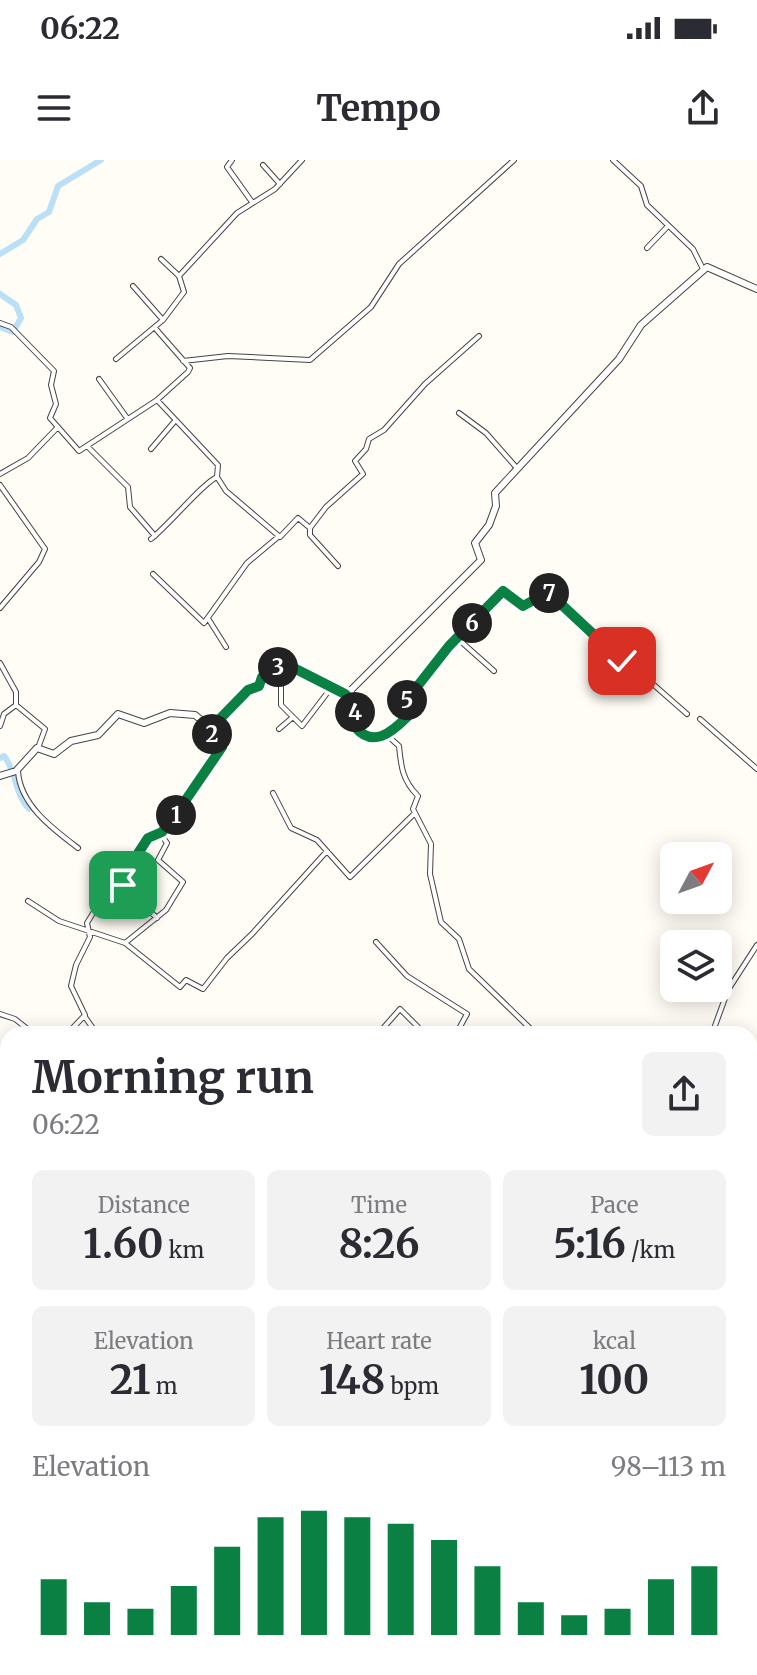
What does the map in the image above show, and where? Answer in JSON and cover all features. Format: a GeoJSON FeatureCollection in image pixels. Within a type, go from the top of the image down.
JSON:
{"type":"FeatureCollection","features":[{"type":"Feature","properties":{"kind":"street"},"geometry":{"type":"LineString","coordinates":[[232,160],[227,167],[252,202]]}},
{"type":"Feature","properties":{"kind":"street"},"geometry":{"type":"LineString","coordinates":[[179,276],[252,202],[280,184],[302,160]]}},
{"type":"Feature","properties":{"kind":"street"},"geometry":{"type":"LineString","coordinates":[[183,361],[228,356],[310,360],[371,307],[399,264],[514,160]]}},
{"type":"Feature","properties":{"kind":"street"},"geometry":{"type":"LineString","coordinates":[[613,160],[640,184],[647,205],[693,249],[703,269]]}},
{"type":"Feature","properties":{"kind":"street"},"geometry":{"type":"LineString","coordinates":[[263,165],[280,184]]}},
{"type":"Feature","properties":{"kind":"street"},"geometry":{"type":"LineString","coordinates":[[647,248],[667,227]]}},
{"type":"Feature","properties":{"kind":"street"},"geometry":{"type":"LineString","coordinates":[[116,359],[155,328],[184,292],[179,276],[161,259]]}},
{"type":"Feature","properties":{"kind":"street"},"geometry":{"type":"LineString","coordinates":[[345,694],[386,657],[481,560],[475,543],[489,525],[496,506],[495,493],[516,467],[567,419],[623,355],[641,325],[703,269],[713,267],[757,289]]}},
{"type":"Feature","properties":{"kind":"street"},"geometry":{"type":"LineString","coordinates":[[133,286],[163,320]]}},
{"type":"Feature","properties":{"kind":"street"},"geometry":{"type":"LineString","coordinates":[[0,323],[15,331],[54,371],[51,385],[56,404],[50,418],[79,451],[157,400],[188,372],[190,368],[155,328]]}},
{"type":"Feature","properties":{"kind":"street"},"geometry":{"type":"LineString","coordinates":[[338,566],[310,535],[310,528],[326,507],[363,474],[355,461],[366,449],[369,439],[384,430],[425,384],[479,336]]}},
{"type":"Feature","properties":{"kind":"street"},"geometry":{"type":"LineString","coordinates":[[99,379],[127,418]]}},
{"type":"Feature","properties":{"kind":"street"},"geometry":{"type":"LineString","coordinates":[[157,400],[174,422],[218,465],[217,477],[234,498],[278,537]]}},
{"type":"Feature","properties":{"kind":"street"},"geometry":{"type":"LineString","coordinates":[[459,413],[496,442],[516,467]]}},
{"type":"Feature","properties":{"kind":"street"},"geometry":{"type":"LineString","coordinates":[[151,449],[174,422]]}},
{"type":"Feature","properties":{"kind":"street"},"geometry":{"type":"LineString","coordinates":[[0,474],[23,463],[57,428]]}},
{"type":"Feature","properties":{"kind":"street"},"geometry":{"type":"LineString","coordinates":[[87,446],[128,487],[130,507],[153,537],[183,512],[207,483],[217,477]]}},
{"type":"Feature","properties":{"kind":"street"},"geometry":{"type":"LineString","coordinates":[[0,485],[45,549],[0,608]]}},
{"type":"Feature","properties":{"kind":"street"},"geometry":{"type":"LineString","coordinates":[[153,574],[203,623],[209,620],[247,563],[298,518],[310,528]]}},
{"type":"Feature","properties":{"kind":"street"},"geometry":{"type":"LineString","coordinates":[[91,1026],[71,986],[81,953],[90,937],[87,923],[115,877],[135,858],[148,838],[172,820],[223,746],[209,731],[211,728],[248,690],[259,686],[262,677],[285,662],[345,694],[358,707],[352,717],[357,729],[367,737],[387,736],[407,717],[405,702],[457,637],[503,591],[523,606],[548,592],[687,714]]}},
{"type":"Feature","properties":{"kind":"street"},"geometry":{"type":"LineString","coordinates":[[209,620],[226,647]]}},
{"type":"Feature","properties":{"kind":"street"},"geometry":{"type":"LineString","coordinates":[[457,637],[494,671]]}},
{"type":"Feature","properties":{"kind":"street"},"geometry":{"type":"LineString","coordinates":[[0,663],[3,677],[16,692],[16,705]]}},
{"type":"Feature","properties":{"kind":"street"},"geometry":{"type":"LineString","coordinates":[[281,687],[281,705],[302,726],[331,688]]}},
{"type":"Feature","properties":{"kind":"street"},"geometry":{"type":"LineString","coordinates":[[0,726],[4,714],[16,705]]}},
{"type":"Feature","properties":{"kind":"street"},"geometry":{"type":"LineString","coordinates":[[0,776],[15,771],[47,734],[16,705]]}},
{"type":"Feature","properties":{"kind":"street"},"geometry":{"type":"LineString","coordinates":[[38,748],[54,754],[71,741],[98,735],[118,714],[144,723],[170,713],[195,715],[211,728]]}},
{"type":"Feature","properties":{"kind":"street"},"geometry":{"type":"LineString","coordinates":[[279,729],[293,717]]}},
{"type":"Feature","properties":{"kind":"street"},"geometry":{"type":"LineString","coordinates":[[700,719],[757,769]]}},
{"type":"Feature","properties":{"kind":"street"},"geometry":{"type":"LineString","coordinates":[[387,736],[399,746],[398,762],[407,785],[418,796],[413,809],[431,844],[430,874],[441,922],[459,939],[469,969],[528,1026]]}},
{"type":"Feature","properties":{"kind":"street"},"geometry":{"type":"LineString","coordinates":[[15,771],[27,801],[55,831],[78,848]]}},
{"type":"Feature","properties":{"kind":"street"},"geometry":{"type":"LineString","coordinates":[[273,793],[291,828],[315,838],[351,877],[415,813]]}},
{"type":"Feature","properties":{"kind":"street"},"geometry":{"type":"LineString","coordinates":[[125,943],[166,910],[183,882],[158,860],[167,843],[159,832]]}},
{"type":"Feature","properties":{"kind":"street"},"geometry":{"type":"LineString","coordinates":[[28,901],[59,921],[125,943],[180,987],[186,980],[203,989],[227,958],[245,943],[327,851]]}},
{"type":"Feature","properties":{"kind":"street"},"geometry":{"type":"LineString","coordinates":[[115,877],[157,918]]}},
{"type":"Feature","properties":{"kind":"street"},"geometry":{"type":"LineString","coordinates":[[376,942],[407,976],[467,1014],[460,1026]]}},
{"type":"Feature","properties":{"kind":"street"},"geometry":{"type":"LineString","coordinates":[[715,1026],[728,990],[757,945]]}},
{"type":"Feature","properties":{"kind":"street"},"geometry":{"type":"LineString","coordinates":[[385,1026],[400,1009],[417,1026]]}},
{"type":"Feature","properties":{"kind":"street"},"geometry":{"type":"LineString","coordinates":[[0,1014],[24,1026]]}},
{"type":"Feature","properties":{"kind":"street"},"geometry":{"type":"LineString","coordinates":[[75,1026],[85,1017]]}},
{"type":"Feature","properties":{"kind":"waterway"},"geometry":{"type":"LineString","coordinates":[[0,254],[23,240],[37,219],[49,212],[58,186],[101,160]]}},
{"type":"Feature","properties":{"kind":"waterway"},"geometry":{"type":"LineString","coordinates":[[0,294],[16,305],[21,318],[13,332],[0,327]]}},
{"type":"Feature","properties":{"kind":"waterway"},"geometry":{"type":"LineString","coordinates":[[0,758],[4,756],[8,762],[29,809]]}},
{"type":"Feature","properties":{"kind":"route"},"geometry":{"type":"LineString","coordinates":[[123,885],[115,877],[117,874],[135,858],[148,838],[162,832],[172,820],[222,747],[209,731],[211,728],[248,690],[259,686],[262,677],[284,663],[345,694],[358,707],[352,717],[355,727],[373,738],[387,736],[408,716],[403,707],[405,702],[449,646],[503,591],[523,606],[541,593],[548,592],[622,661]]}}]}
